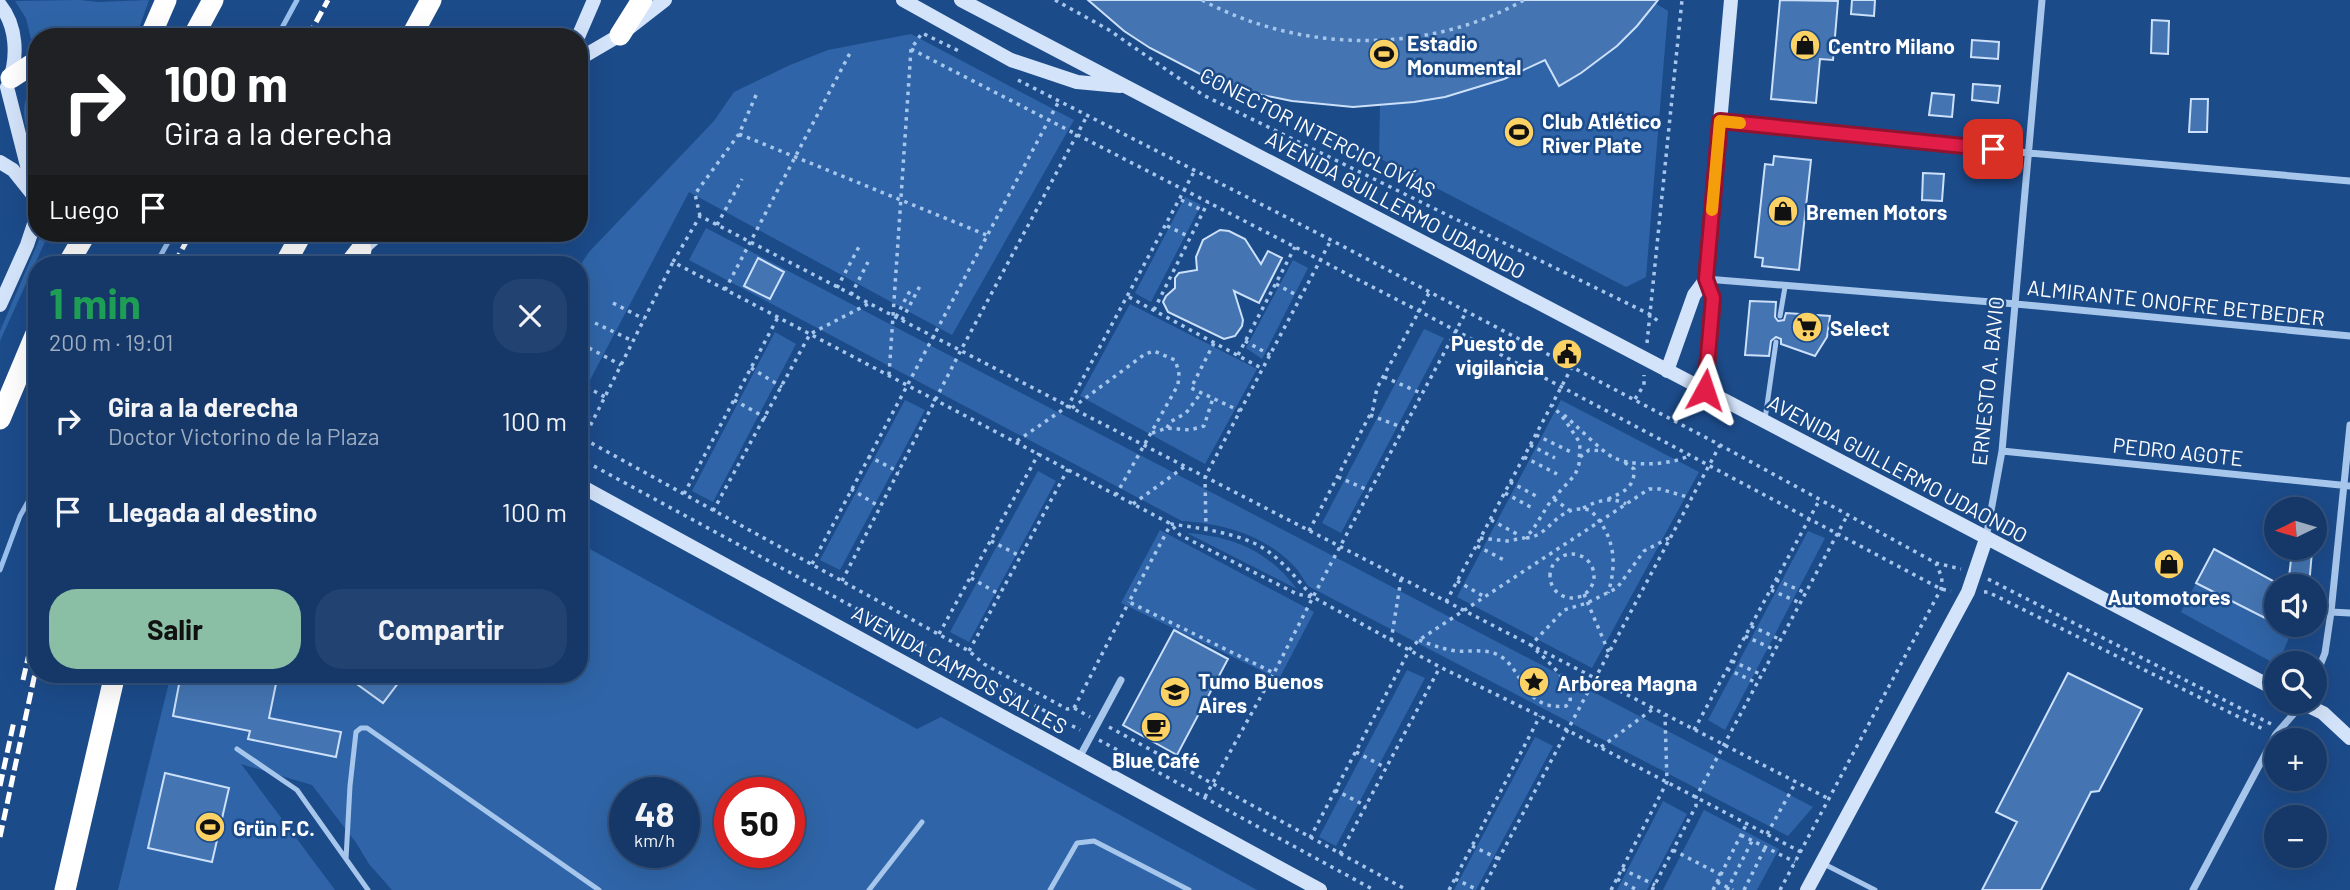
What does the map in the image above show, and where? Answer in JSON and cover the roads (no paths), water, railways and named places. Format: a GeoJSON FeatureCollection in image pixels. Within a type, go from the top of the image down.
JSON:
{"type":"FeatureCollection","features":[{"type":"Feature","properties":{"kind":"highway"},"geometry":{"type":"LineString","coordinates":[[154,28],[166,0]]}},
{"type":"Feature","properties":{"kind":"highway"},"geometry":{"type":"LineString","coordinates":[[198,28],[214,0]]}},
{"type":"Feature","properties":{"kind":"highway"},"geometry":{"type":"LineString","coordinates":[[416,28],[431,0]]}},
{"type":"Feature","properties":{"kind":"highway"},"geometry":{"type":"LineString","coordinates":[[620,35],[642,0]]}},
{"type":"Feature","properties":{"kind":"highway"},"geometry":{"type":"LineString","coordinates":[[6,88],[28,69]]}},
{"type":"Feature","properties":{"kind":"highway"},"geometry":{"type":"LineString","coordinates":[[0,419],[28,352]]}},
{"type":"Feature","properties":{"kind":"highway"},"geometry":{"type":"LineString","coordinates":[[65,890],[114,683]]}},
{"type":"Feature","properties":{"kind":"main road"},"geometry":{"type":"LineString","coordinates":[[588,54],[620,35],[665,0]]}},
{"type":"Feature","properties":{"kind":"main road","name":"AVENIDA GUILLERMO UDAONDO"},"geometry":{"type":"LineString","coordinates":[[903,0],[1011,60],[1077,82],[1128,87]]}},
{"type":"Feature","properties":{"kind":"main road","name":"AVENIDA GUILLERMO UDAONDO"},"geometry":{"type":"LineString","coordinates":[[961,0],[2264,683]]}},
{"type":"Feature","properties":{"kind":"main road"},"geometry":{"type":"LineString","coordinates":[[1705,390],[1713,298],[1706,279],[1731,0]]}},
{"type":"Feature","properties":{"kind":"main road"},"geometry":{"type":"LineString","coordinates":[[582,28],[594,2]]}},
{"type":"Feature","properties":{"kind":"main road"},"geometry":{"type":"LineString","coordinates":[[0,5],[13,31],[16,54],[6,88],[28,165]]}},
{"type":"Feature","properties":{"kind":"main road"},"geometry":{"type":"LineString","coordinates":[[0,162],[13,170],[28,190]]}},
{"type":"Feature","properties":{"kind":"main road"},"geometry":{"type":"LineString","coordinates":[[0,305],[28,242]]}},
{"type":"Feature","properties":{"kind":"main road"},"geometry":{"type":"LineString","coordinates":[[359,256],[372,242]]}},
{"type":"Feature","properties":{"kind":"main road"},"geometry":{"type":"LineString","coordinates":[[1667,371],[1693,295],[1706,279]]}},
{"type":"Feature","properties":{"kind":"main road","name":"AVENIDA CAMPOS SALLES"},"geometry":{"type":"LineString","coordinates":[[588,490],[1320,890]]}},
{"type":"Feature","properties":{"kind":"main road","name":"ERNESTO A. BAVIO"},"geometry":{"type":"LineString","coordinates":[[1807,890],[1968,592],[1986,539]]}},
{"type":"Feature","properties":{"kind":"main road"},"geometry":{"type":"LineString","coordinates":[[2324,714],[2350,738]]}},
{"type":"Feature","properties":{"kind":"street","name":"ERNESTO A. BAVIO"},"geometry":{"type":"LineString","coordinates":[[1986,539],[2002,451],[2042,0]]}},
{"type":"Feature","properties":{"kind":"street"},"geometry":{"type":"LineString","coordinates":[[1720,121],[2029,153],[2350,181]]}},
{"type":"Feature","properties":{"kind":"street","name":"ALMIRANTE ONOFRE BETBEDER"},"geometry":{"type":"LineString","coordinates":[[1706,279],[2016,304],[2350,336]]}},
{"type":"Feature","properties":{"kind":"street"},"geometry":{"type":"LineString","coordinates":[[2325,651],[2347,486],[2350,425]]}},
{"type":"Feature","properties":{"kind":"street","name":"PEDRO AGOTE"},"geometry":{"type":"LineString","coordinates":[[2002,451],[2347,486]]}},
{"type":"Feature","properties":{"kind":"street"},"geometry":{"type":"LineString","coordinates":[[2332,612],[2350,613]]}},
{"type":"Feature","properties":{"kind":"street"},"geometry":{"type":"LineString","coordinates":[[1079,758],[1121,680]]}},
{"type":"Feature","properties":{"kind":"street"},"geometry":{"type":"LineString","coordinates":[[2193,890],[2278,732],[2293,714]]}},
{"type":"Feature","properties":{"kind":"lane"},"geometry":{"type":"LineString","coordinates":[[1780,316],[1785,287]]}},
{"type":"Feature","properties":{"kind":"lane"},"geometry":{"type":"LineString","coordinates":[[1765,422],[1776,342]]}},
{"type":"Feature","properties":{"kind":"lane"},"geometry":{"type":"LineString","coordinates":[[346,859],[356,732],[367,727],[599,890]]}},
{"type":"Feature","properties":{"kind":"lane"},"geometry":{"type":"LineString","coordinates":[[237,749],[297,790],[368,890]]}},
{"type":"Feature","properties":{"kind":"lane"},"geometry":{"type":"LineString","coordinates":[[869,890],[922,822]]}},
{"type":"Feature","properties":{"kind":"lane"},"geometry":{"type":"LineString","coordinates":[[1050,890],[1077,843],[1094,841],[1189,890]]}},
{"type":"Feature","properties":{"kind":"lane"},"geometry":{"type":"LineString","coordinates":[[1821,862],[1874,890]]}},
{"type":"Feature","properties":{"kind":"waterway"},"geometry":{"type":"LineString","coordinates":[[282,28],[297,0]]}},
{"type":"Feature","properties":{"kind":"waterway"},"geometry":{"type":"LineString","coordinates":[[160,256],[168,242]]}},
{"type":"Feature","properties":{"kind":"waterway"},"geometry":{"type":"LineString","coordinates":[[0,570],[28,502]]}},
{"type":"Feature","properties":{"kind":"railway"},"geometry":{"type":"LineString","coordinates":[[313,28],[328,0]]}},
{"type":"Feature","properties":{"kind":"railway"},"geometry":{"type":"LineString","coordinates":[[178,256],[186,242]]}},
{"type":"Feature","properties":{"kind":"railway"},"geometry":{"type":"LineString","coordinates":[[23,680],[28,658]]}},
{"type":"Feature","properties":{"kind":"railway"},"geometry":{"type":"LineString","coordinates":[[0,837],[33,683]]}},
{"type":"Feature","properties":{"kind":"railway"},"geometry":{"type":"LineString","coordinates":[[0,786],[14,721]]}},
{"type":"Feature","properties":{"kind":"place","name":"Centro Milano"},"geometry":{"type":"Point","coordinates":[1805,45]}},
{"type":"Feature","properties":{"kind":"place","name":"Estadio Monumental"},"geometry":{"type":"Point","coordinates":[1384,54]}},
{"type":"Feature","properties":{"kind":"place","name":"Club Atlético River Plate"},"geometry":{"type":"Point","coordinates":[1519,132]}},
{"type":"Feature","properties":{"kind":"place","name":"Bremen Motors"},"geometry":{"type":"Point","coordinates":[1783,211]}},
{"type":"Feature","properties":{"kind":"place","name":"Select"},"geometry":{"type":"Point","coordinates":[1807,327]}},
{"type":"Feature","properties":{"kind":"place","name":"Puesto de vigilancia"},"geometry":{"type":"Point","coordinates":[1567,354]}},
{"type":"Feature","properties":{"kind":"place","name":"Automotores"},"geometry":{"type":"Point","coordinates":[2169,564]}},
{"type":"Feature","properties":{"kind":"place","name":"Arbórea Magna"},"geometry":{"type":"Point","coordinates":[1534,682]}},
{"type":"Feature","properties":{"kind":"place","name":"Tumo Buenos Aires"},"geometry":{"type":"Point","coordinates":[1175,692]}},
{"type":"Feature","properties":{"kind":"place","name":"Blue Café"},"geometry":{"type":"Point","coordinates":[1156,727]}},
{"type":"Feature","properties":{"kind":"place","name":"Grün F.C."},"geometry":{"type":"Point","coordinates":[210,827]}}]}
